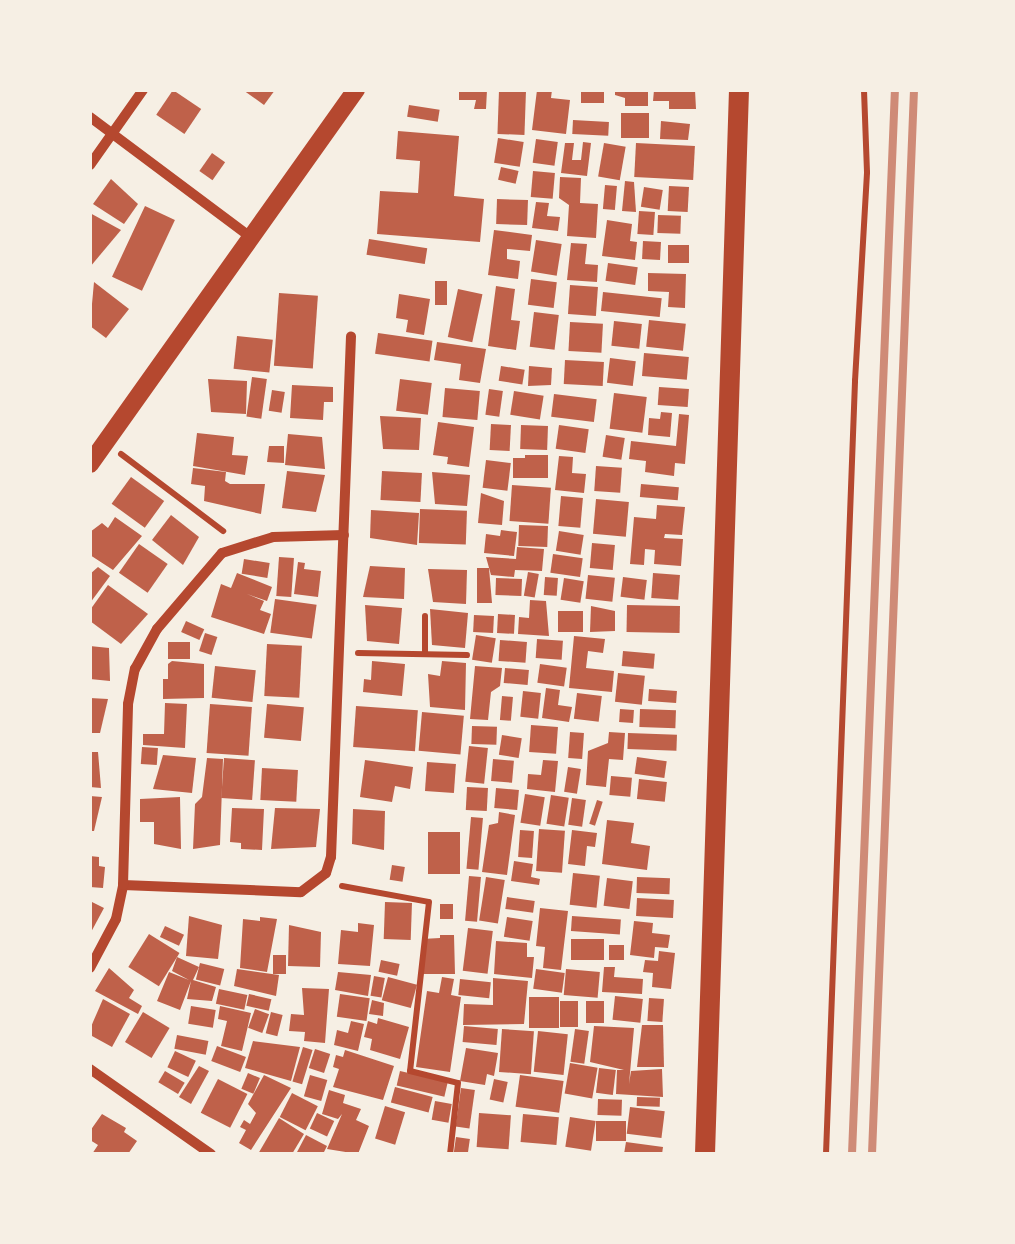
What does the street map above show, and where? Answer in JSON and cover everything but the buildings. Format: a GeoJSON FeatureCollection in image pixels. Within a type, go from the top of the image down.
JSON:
{"type":"FeatureCollection","features":[{"type":"Feature","properties":{"kind":"main road"},"geometry":{"type":"LineString","coordinates":[[705,1154],[739,90]]}},
{"type":"Feature","properties":{"kind":"street"},"geometry":{"type":"LineString","coordinates":[[90,165],[143,90]]}},
{"type":"Feature","properties":{"kind":"street"},"geometry":{"type":"LineString","coordinates":[[90,464],[356,90]]}},
{"type":"Feature","properties":{"kind":"street"},"geometry":{"type":"LineString","coordinates":[[90,117],[252,238]]}},
{"type":"Feature","properties":{"kind":"street"},"geometry":{"type":"LineString","coordinates":[[123,885],[301,892],[319,882],[331,857],[352,336]]}},
{"type":"Feature","properties":{"kind":"street"},"geometry":{"type":"LineString","coordinates":[[90,968],[116,919],[123,885],[126,741],[135,670],[157,629],[208,566],[240,544],[273,536],[344,535]]}},
{"type":"Feature","properties":{"kind":"street"},"geometry":{"type":"LineString","coordinates":[[90,1069],[210,1154]]}},
{"type":"Feature","properties":{"kind":"path"},"geometry":{"type":"LineString","coordinates":[[826,1154],[855,381],[867,190],[864,90]]}},
{"type":"Feature","properties":{"kind":"path"},"geometry":{"type":"LineString","coordinates":[[105,443],[240,544]]}},
{"type":"Feature","properties":{"kind":"path"},"geometry":{"type":"LineString","coordinates":[[424,616],[425,654]]}},
{"type":"Feature","properties":{"kind":"path"},"geometry":{"type":"LineString","coordinates":[[338,653],[467,655]]}},
{"type":"Feature","properties":{"kind":"path"},"geometry":{"type":"LineString","coordinates":[[319,882],[429,902],[410,1070],[458,1083],[450,1154]]}},
{"type":"Feature","properties":{"kind":"railway"},"geometry":{"type":"LineString","coordinates":[[852,1154],[895,90]]}},
{"type":"Feature","properties":{"kind":"railway"},"geometry":{"type":"LineString","coordinates":[[872,1154],[914,90]]}}]}
